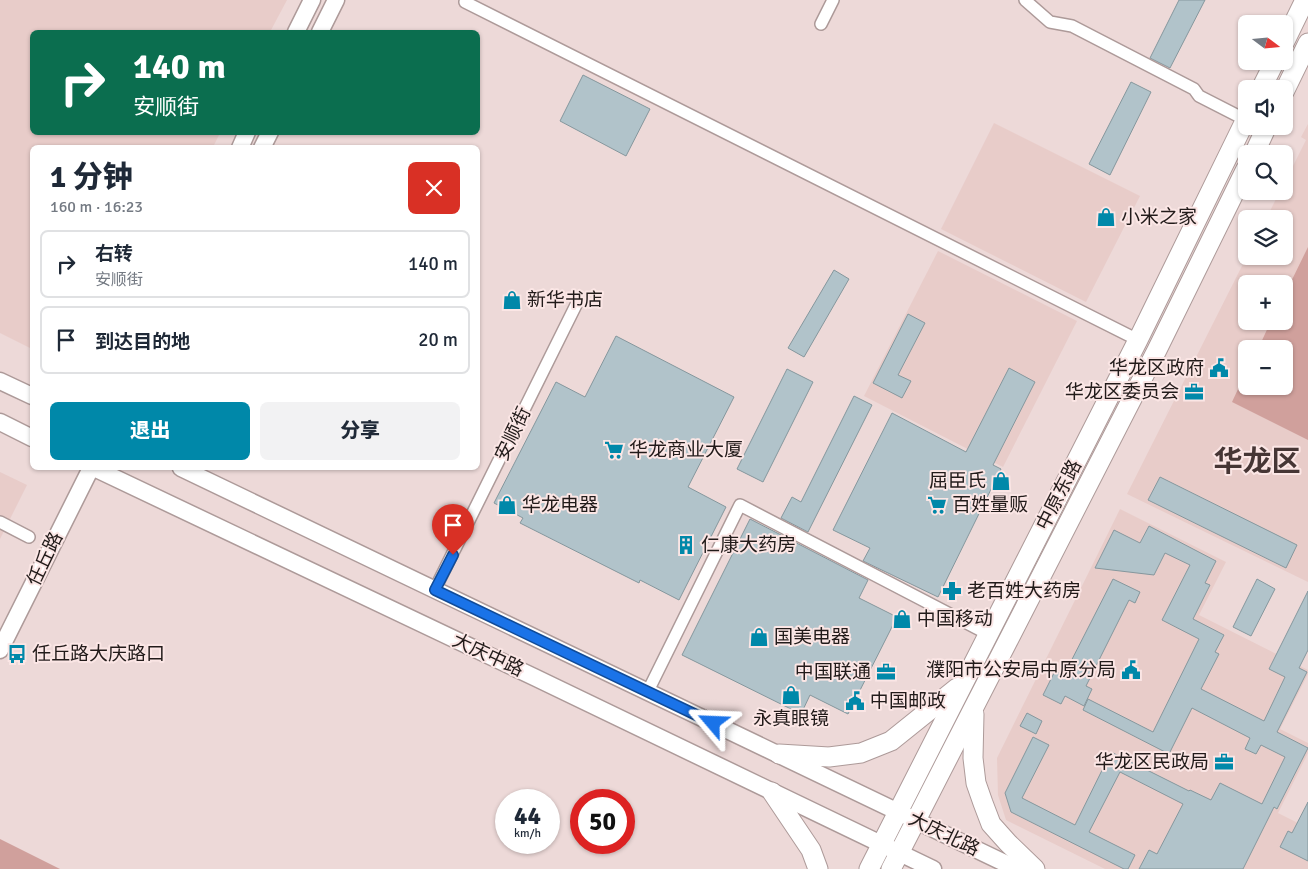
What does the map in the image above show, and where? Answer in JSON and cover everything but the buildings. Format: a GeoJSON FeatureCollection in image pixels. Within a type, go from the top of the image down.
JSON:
{"type":"FeatureCollection","features":[{"type":"Feature","properties":{"kind":"main road"},"geometry":{"type":"LineString","coordinates":[[297,30],[312,0]]}},
{"type":"Feature","properties":{"kind":"main road"},"geometry":{"type":"LineString","coordinates":[[321,30],[336,0]]}},
{"type":"Feature","properties":{"kind":"main road"},"geometry":{"type":"LineString","coordinates":[[1293,24],[1305,0]]}},
{"type":"Feature","properties":{"kind":"main road"},"geometry":{"type":"LineString","coordinates":[[1290,80],[1308,43]]}},
{"type":"Feature","properties":{"kind":"main road","name":"中原东路"},"geometry":{"type":"LineString","coordinates":[[868,869],[1138,340],[1238,135]]}},
{"type":"Feature","properties":{"kind":"main road","name":"中原东路"},"geometry":{"type":"LineString","coordinates":[[896,861],[1158,350],[1238,185]]}},
{"type":"Feature","properties":{"kind":"main road"},"geometry":{"type":"LineString","coordinates":[[0,381],[30,395]]}},
{"type":"Feature","properties":{"kind":"main road"},"geometry":{"type":"LineString","coordinates":[[0,422],[30,437]]}},
{"type":"Feature","properties":{"kind":"main road","name":"任丘路"},"geometry":{"type":"LineString","coordinates":[[0,650],[91,470]]}},
{"type":"Feature","properties":{"kind":"main road","name":"大庆中路"},"geometry":{"type":"LineString","coordinates":[[96,470],[881,844]]}},
{"type":"Feature","properties":{"kind":"main road","name":"大庆中路"},"geometry":{"type":"LineString","coordinates":[[185,470],[898,812]]}},
{"type":"Feature","properties":{"kind":"main road"},"geometry":{"type":"LineString","coordinates":[[779,754],[828,757],[861,754],[891,741],[964,683]]}},
{"type":"Feature","properties":{"kind":"main road"},"geometry":{"type":"LineString","coordinates":[[974,708],[973,758],[976,783],[983,803],[991,824],[1035,869]]}},
{"type":"Feature","properties":{"kind":"main road"},"geometry":{"type":"LineString","coordinates":[[772,792],[811,850],[818,869]]}},
{"type":"Feature","properties":{"kind":"main road","name":"大庆北路"},"geometry":{"type":"LineString","coordinates":[[898,812],[1017,869]]}},
{"type":"Feature","properties":{"kind":"main road","name":"大庆北路"},"geometry":{"type":"LineString","coordinates":[[881,844],[896,861],[933,869]]}},
{"type":"Feature","properties":{"kind":"street"},"geometry":{"type":"LineString","coordinates":[[820,24],[833,0]]}},
{"type":"Feature","properties":{"kind":"street"},"geometry":{"type":"LineString","coordinates":[[1025,0],[1050,22],[1072,26],[1194,90],[1199,96],[1238,115]]}},
{"type":"Feature","properties":{"kind":"street"},"geometry":{"type":"LineString","coordinates":[[465,2],[1138,340]]}},
{"type":"Feature","properties":{"kind":"street","name":"安顺街"},"geometry":{"type":"LineString","coordinates":[[435,590],[576,305]]}},
{"type":"Feature","properties":{"kind":"street"},"geometry":{"type":"LineString","coordinates":[[648,691],[740,506],[988,634]]}},
{"type":"Feature","properties":{"kind":"street"},"geometry":{"type":"LineString","coordinates":[[0,522],[29,537]]}},
{"type":"Feature","properties":{"kind":"shaded area"},"geometry":{"type":"Polygon","coordinates":[[[0,0],[287,0],[271,30],[30,30],[30,135],[219,135],[214,145],[30,145],[30,348],[0,333],[0,0]]]}},
{"type":"Feature","properties":{"kind":"shaded area"},"geometry":{"type":"Polygon","coordinates":[[[994,123],[1140,196],[1086,302],[941,229],[994,123]]]}},
{"type":"Feature","properties":{"kind":"shaded area","name":"华龙区政府"},"geometry":{"type":"Polygon","coordinates":[[[1308,124],[1308,582],[1127,494],[1242,265],[1293,265],[1293,210],[1270,210],[1276,200],[1293,200],[1293,166],[1306,140],[1301,137],[1308,124]]]}},
{"type":"Feature","properties":{"kind":"shaded area"},"geometry":{"type":"Polygon","coordinates":[[[1308,247],[1308,440],[1232,402],[1238,389],[1238,395],[1293,395],[1293,340],[1262,340],[1267,330],[1293,330],[1293,278],[1308,247]]]}},
{"type":"Feature","properties":{"kind":"shaded area"},"geometry":{"type":"Polygon","coordinates":[[[938,251],[1077,321],[1003,467],[864,396],[938,251]]]}},
{"type":"Feature","properties":{"kind":"shaded area"},"geometry":{"type":"Polygon","coordinates":[[[0,472],[27,485],[0,539],[0,472]]]}},
{"type":"Feature","properties":{"kind":"shaded area"},"geometry":{"type":"Polygon","coordinates":[[[1120,509],[1226,562],[1199,615],[1308,670],[1308,674],[1280,729],[1308,743],[1308,753],[1278,813],[1308,828],[1308,869],[1105,869],[1006,820],[998,795],[997,758],[1120,509]]]}},
{"type":"Feature","properties":{"kind":"shaded area"},"geometry":{"type":"Polygon","coordinates":[[[0,839],[60,869],[0,869],[0,839]]]}},
{"type":"Feature","properties":{"kind":"place","name":"小米之家"},"geometry":{"type":"Point","coordinates":[1106,217]}},
{"type":"Feature","properties":{"kind":"place","name":"新华书店"},"geometry":{"type":"Point","coordinates":[512,300]}},
{"type":"Feature","properties":{"kind":"place","name":"华龙区政府"},"geometry":{"type":"Point","coordinates":[1219,368]}},
{"type":"Feature","properties":{"kind":"place","name":"华龙区委员会"},"geometry":{"type":"Point","coordinates":[1194,392]}},
{"type":"Feature","properties":{"kind":"place","name":"华龙商业大厦"},"geometry":{"type":"Point","coordinates":[614,450]}},
{"type":"Feature","properties":{"kind":"place","name":"屈臣氏"},"geometry":{"type":"Point","coordinates":[1001,481]}},
{"type":"Feature","properties":{"kind":"place","name":"华龙电器"},"geometry":{"type":"Point","coordinates":[507,505]}},
{"type":"Feature","properties":{"kind":"place","name":"百姓量贩"},"geometry":{"type":"Point","coordinates":[937,505]}},
{"type":"Feature","properties":{"kind":"place","name":"仁康大药房"},"geometry":{"type":"Point","coordinates":[686,545]}},
{"type":"Feature","properties":{"kind":"place","name":"老百姓大药房"},"geometry":{"type":"Point","coordinates":[952,591]}},
{"type":"Feature","properties":{"kind":"place","name":"中国移动"},"geometry":{"type":"Point","coordinates":[902,619]}},
{"type":"Feature","properties":{"kind":"place","name":"国美电器"},"geometry":{"type":"Point","coordinates":[759,637]}},
{"type":"Feature","properties":{"kind":"place","name":"任丘路大庆路口"},"geometry":{"type":"Point","coordinates":[17,654]}},
{"type":"Feature","properties":{"kind":"place","name":"濮阳市公安局中原分局"},"geometry":{"type":"Point","coordinates":[1131,670]}},
{"type":"Feature","properties":{"kind":"place","name":"中国联通"},"geometry":{"type":"Point","coordinates":[886,672]}},
{"type":"Feature","properties":{"kind":"place","name":"永真眼镜"},"geometry":{"type":"Point","coordinates":[791,695]}},
{"type":"Feature","properties":{"kind":"place","name":"中国邮政"},"geometry":{"type":"Point","coordinates":[855,701]}},
{"type":"Feature","properties":{"kind":"place","name":"华龙区民政局"},"geometry":{"type":"Point","coordinates":[1224,762]}},
{"type":"Feature","properties":{"kind":"district","name":"华龙区"},"geometry":{"type":"Point","coordinates":[1257,461]}},
{"type":"Feature","properties":{"kind":"route"},"geometry":{"type":"LineString","coordinates":[[453,555],[435,590],[713,723]]}}]}
